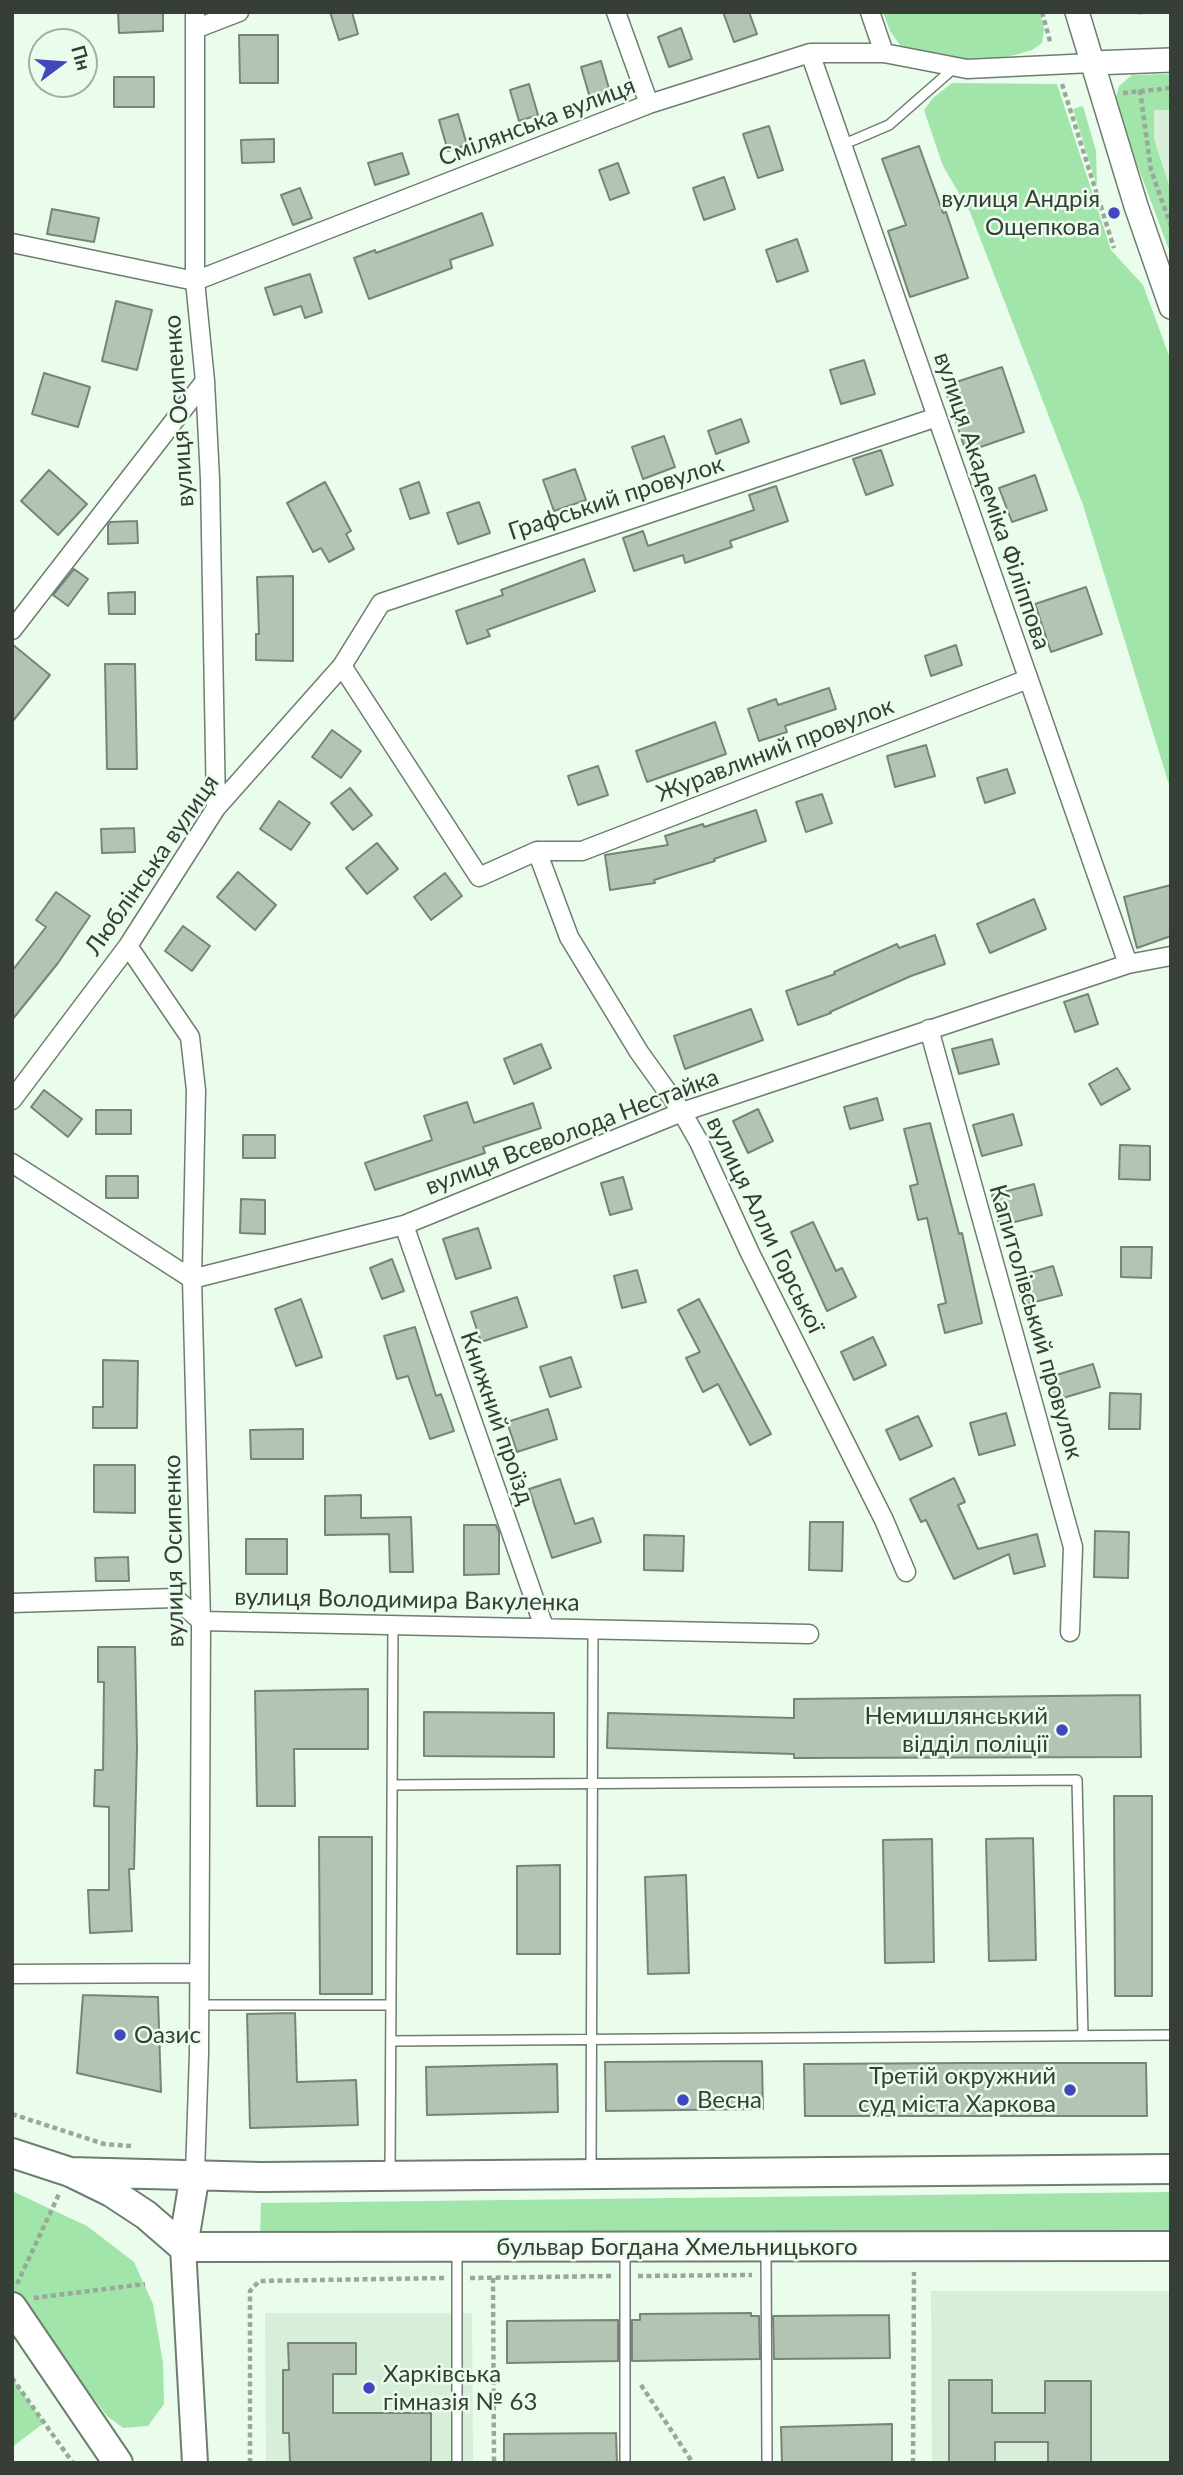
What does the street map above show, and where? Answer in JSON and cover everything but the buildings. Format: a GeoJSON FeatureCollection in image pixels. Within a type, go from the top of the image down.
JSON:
{"type":"FeatureCollection","features":[{"type":"Feature","properties":{"kind":"main road"},"geometry":{"type":"LineString","coordinates":[[12,2154],[71,2172],[111,2192],[146,2215],[183,2247]]}},
{"type":"Feature","properties":{"kind":"main road"},"geometry":{"type":"LineString","coordinates":[[71,2172],[261,2177],[1171,2169]]}},
{"type":"Feature","properties":{"kind":"main road"},"geometry":{"type":"LineString","coordinates":[[195,2174],[183,2247],[195,2463]]}},
{"type":"Feature","properties":{"kind":"main road","name":"бульвар Богдана Хмельницького"},"geometry":{"type":"LineString","coordinates":[[183,2247],[1171,2246]]}},
{"type":"Feature","properties":{"kind":"main road"},"geometry":{"type":"LineString","coordinates":[[19,2303],[118,2463]]}},
{"type":"Feature","properties":{"kind":"street"},"geometry":{"type":"LineString","coordinates":[[195,21],[239,12]]}},
{"type":"Feature","properties":{"kind":"street"},"geometry":{"type":"LineString","coordinates":[[616,12],[649,104]]}},
{"type":"Feature","properties":{"kind":"street"},"geometry":{"type":"LineString","coordinates":[[870,12],[884,53]]}},
{"type":"Feature","properties":{"kind":"street"},"geometry":{"type":"LineString","coordinates":[[1077,12],[1136,206],[1171,307]]}},
{"type":"Feature","properties":{"kind":"street","name":"вулиця Осипенко"},"geometry":{"type":"LineString","coordinates":[[195,21],[195,281],[205,381],[210,479],[216,808]]}},
{"type":"Feature","properties":{"kind":"street","name":"Смілянська вулиця"},"geometry":{"type":"LineString","coordinates":[[195,281],[649,104],[810,53],[884,53],[967,69],[1092,63]]}},
{"type":"Feature","properties":{"kind":"street","name":"вулиця Академіка Філіппова"},"geometry":{"type":"LineString","coordinates":[[810,53],[1128,964]]}},
{"type":"Feature","properties":{"kind":"street"},"geometry":{"type":"LineString","coordinates":[[1092,63],[1171,60]]}},
{"type":"Feature","properties":{"kind":"street"},"geometry":{"type":"LineString","coordinates":[[12,243],[195,281]]}},
{"type":"Feature","properties":{"kind":"street"},"geometry":{"type":"LineString","coordinates":[[12,630],[205,381]]}},
{"type":"Feature","properties":{"kind":"street","name":"Графський провулок"},"geometry":{"type":"LineString","coordinates":[[342,666],[381,603],[937,417]]}},
{"type":"Feature","properties":{"kind":"street"},"geometry":{"type":"LineString","coordinates":[[342,666],[479,877],[537,851]]}},
{"type":"Feature","properties":{"kind":"street","name":"Люблінська вулиця"},"geometry":{"type":"LineString","coordinates":[[12,1100],[128,946],[216,808],[342,666]]}},
{"type":"Feature","properties":{"kind":"street","name":"Журавлиний провулок"},"geometry":{"type":"LineString","coordinates":[[537,851],[582,851],[1028,679]]}},
{"type":"Feature","properties":{"kind":"street","name":"вулиця Алли Горської"},"geometry":{"type":"LineString","coordinates":[[537,851],[569,937],[639,1052],[682,1112],[699,1142],[750,1253],[884,1520],[906,1572]]}},
{"type":"Feature","properties":{"kind":"street","name":"вулиця Осипенко"},"geometry":{"type":"LineString","coordinates":[[128,946],[190,1037],[196,1090],[192,1279],[201,1620],[200,1973],[195,2174]]}},
{"type":"Feature","properties":{"kind":"street","name":"вулиця Всеволода Нестайка"},"geometry":{"type":"LineString","coordinates":[[192,1279],[404,1225],[682,1112],[1128,964],[1171,956]]}},
{"type":"Feature","properties":{"kind":"street","name":"Капитолівський провулок"},"geometry":{"type":"LineString","coordinates":[[929,1029],[1073,1547],[1070,1632]]}},
{"type":"Feature","properties":{"kind":"street"},"geometry":{"type":"LineString","coordinates":[[12,1163],[192,1279]]}},
{"type":"Feature","properties":{"kind":"street","name":"Книжний проїзд"},"geometry":{"type":"LineString","coordinates":[[404,1225],[544,1628]]}},
{"type":"Feature","properties":{"kind":"street","name":"вулиця Володимира Вакуленка"},"geometry":{"type":"LineString","coordinates":[[12,1603],[175,1598],[201,1620],[809,1634]]}},
{"type":"Feature","properties":{"kind":"street"},"geometry":{"type":"LineString","coordinates":[[12,1974],[200,1973]]}},
{"type":"Feature","properties":{"kind":"lane"},"geometry":{"type":"LineString","coordinates":[[842,145],[889,125],[955,67]]}},
{"type":"Feature","properties":{"kind":"lane"},"geometry":{"type":"LineString","coordinates":[[390,2175],[393,1624]]}},
{"type":"Feature","properties":{"kind":"lane"},"geometry":{"type":"LineString","coordinates":[[591,2174],[593,1628]]}},
{"type":"Feature","properties":{"kind":"lane"},"geometry":{"type":"LineString","coordinates":[[393,1785],[1077,1780],[1083,2036]]}},
{"type":"Feature","properties":{"kind":"lane"},"geometry":{"type":"LineString","coordinates":[[199,2005],[391,2005]]}},
{"type":"Feature","properties":{"kind":"lane"},"geometry":{"type":"LineString","coordinates":[[391,2041],[1171,2035]]}},
{"type":"Feature","properties":{"kind":"lane"},"geometry":{"type":"LineString","coordinates":[[457,2247],[457,2463]]}},
{"type":"Feature","properties":{"kind":"lane"},"geometry":{"type":"LineString","coordinates":[[625,2247],[625,2463]]}},
{"type":"Feature","properties":{"kind":"lane"},"geometry":{"type":"LineString","coordinates":[[766,2247],[767,2463]]}},
{"type":"Feature","properties":{"kind":"path"},"geometry":{"type":"LineString","coordinates":[[1042,12],[1055,63],[1114,248]]}},
{"type":"Feature","properties":{"kind":"path"},"geometry":{"type":"LineString","coordinates":[[1138,12],[1146,12]]}},
{"type":"Feature","properties":{"kind":"path"},"geometry":{"type":"LineString","coordinates":[[1171,88],[1140,90],[1151,170],[1171,226]]}},
{"type":"Feature","properties":{"kind":"path"},"geometry":{"type":"LineString","coordinates":[[12,2114],[104,2144],[144,2147]]}},
{"type":"Feature","properties":{"kind":"path"},"geometry":{"type":"LineString","coordinates":[[12,2294],[71,2172]]}},
{"type":"Feature","properties":{"kind":"path"},"geometry":{"type":"LineString","coordinates":[[913,2463],[914,2272]]}},
{"type":"Feature","properties":{"kind":"path"},"geometry":{"type":"LineString","coordinates":[[901,2273],[928,2272]]}},
{"type":"Feature","properties":{"kind":"path"},"geometry":{"type":"LineString","coordinates":[[250,2463],[250,2291],[259,2281],[767,2274]]}},
{"type":"Feature","properties":{"kind":"path"},"geometry":{"type":"LineString","coordinates":[[493,2278],[494,2463]]}},
{"type":"Feature","properties":{"kind":"path"},"geometry":{"type":"LineString","coordinates":[[19,2303],[145,2284]]}},
{"type":"Feature","properties":{"kind":"path"},"geometry":{"type":"LineString","coordinates":[[624,2360],[693,2463]]}},
{"type":"Feature","properties":{"kind":"path"},"geometry":{"type":"LineString","coordinates":[[12,2378],[73,2463]]}},
{"type":"Feature","properties":{"kind":"shaded area"},"geometry":{"type":"Polygon","coordinates":[[[1154,110],[1171,110],[1171,191],[1154,139],[1154,110]]]}},
{"type":"Feature","properties":{"kind":"shaded area"},"geometry":{"type":"Polygon","coordinates":[[[931,2291],[1171,2291],[1171,2463],[932,2463],[931,2291]]]}},
{"type":"Feature","properties":{"kind":"shaded area","name":"Харківська гімназія № 63"},"geometry":{"type":"Polygon","coordinates":[[[265,2313],[472,2313],[473,2463],[266,2463],[265,2313]]]}},
{"type":"Feature","properties":{"kind":"green space"},"geometry":{"type":"Polygon","coordinates":[[[883,12],[1040,12],[1044,29],[1042,43],[1032,50],[981,61],[938,58],[902,48],[890,31],[883,12]]]}},
{"type":"Feature","properties":{"kind":"green space"},"geometry":{"type":"Polygon","coordinates":[[[1171,74],[1171,110],[1154,110],[1154,139],[1171,191],[1171,255],[1122,124],[1116,97],[1119,86],[1132,75],[1171,74]]]}},
{"type":"Feature","properties":{"kind":"green space"},"geometry":{"type":"Polygon","coordinates":[[[952,83],[1057,84],[1111,250],[1143,285],[1171,361],[1171,791],[1083,505],[970,212],[943,166],[924,110],[933,98],[952,83]]]}},
{"type":"Feature","properties":{"kind":"green space"},"geometry":{"type":"Polygon","coordinates":[[[1083,106],[1096,151],[1097,186],[1073,109],[1083,106]]]}},
{"type":"Feature","properties":{"kind":"green space"},"geometry":{"type":"Polygon","coordinates":[[[12,2191],[87,2226],[134,2262],[153,2304],[163,2363],[164,2404],[148,2426],[123,2428],[107,2416],[12,2290],[12,2191]]]}},
{"type":"Feature","properties":{"kind":"green space"},"geometry":{"type":"Polygon","coordinates":[[[1171,2192],[1171,2233],[260,2239],[261,2203],[1171,2192]]]}},
{"type":"Feature","properties":{"kind":"green space"},"geometry":{"type":"Polygon","coordinates":[[[12,2378],[44,2423],[12,2447],[12,2378]]]}},
{"type":"Feature","properties":{"kind":"place","name":"вулиця Андрія Ощепкова"},"geometry":{"type":"Point","coordinates":[1114,213]}},
{"type":"Feature","properties":{"kind":"place","name":"Немишлянський відділ поліції"},"geometry":{"type":"Point","coordinates":[1062,1730]}},
{"type":"Feature","properties":{"kind":"place","name":"Оазис"},"geometry":{"type":"Point","coordinates":[120,2035]}},
{"type":"Feature","properties":{"kind":"place","name":"Третій окружний суд міста Харкова"},"geometry":{"type":"Point","coordinates":[1070,2090]}},
{"type":"Feature","properties":{"kind":"place","name":"Весна"},"geometry":{"type":"Point","coordinates":[683,2100]}},
{"type":"Feature","properties":{"kind":"place","name":"Харківська гімназія № 63"},"geometry":{"type":"Point","coordinates":[369,2388]}}]}
